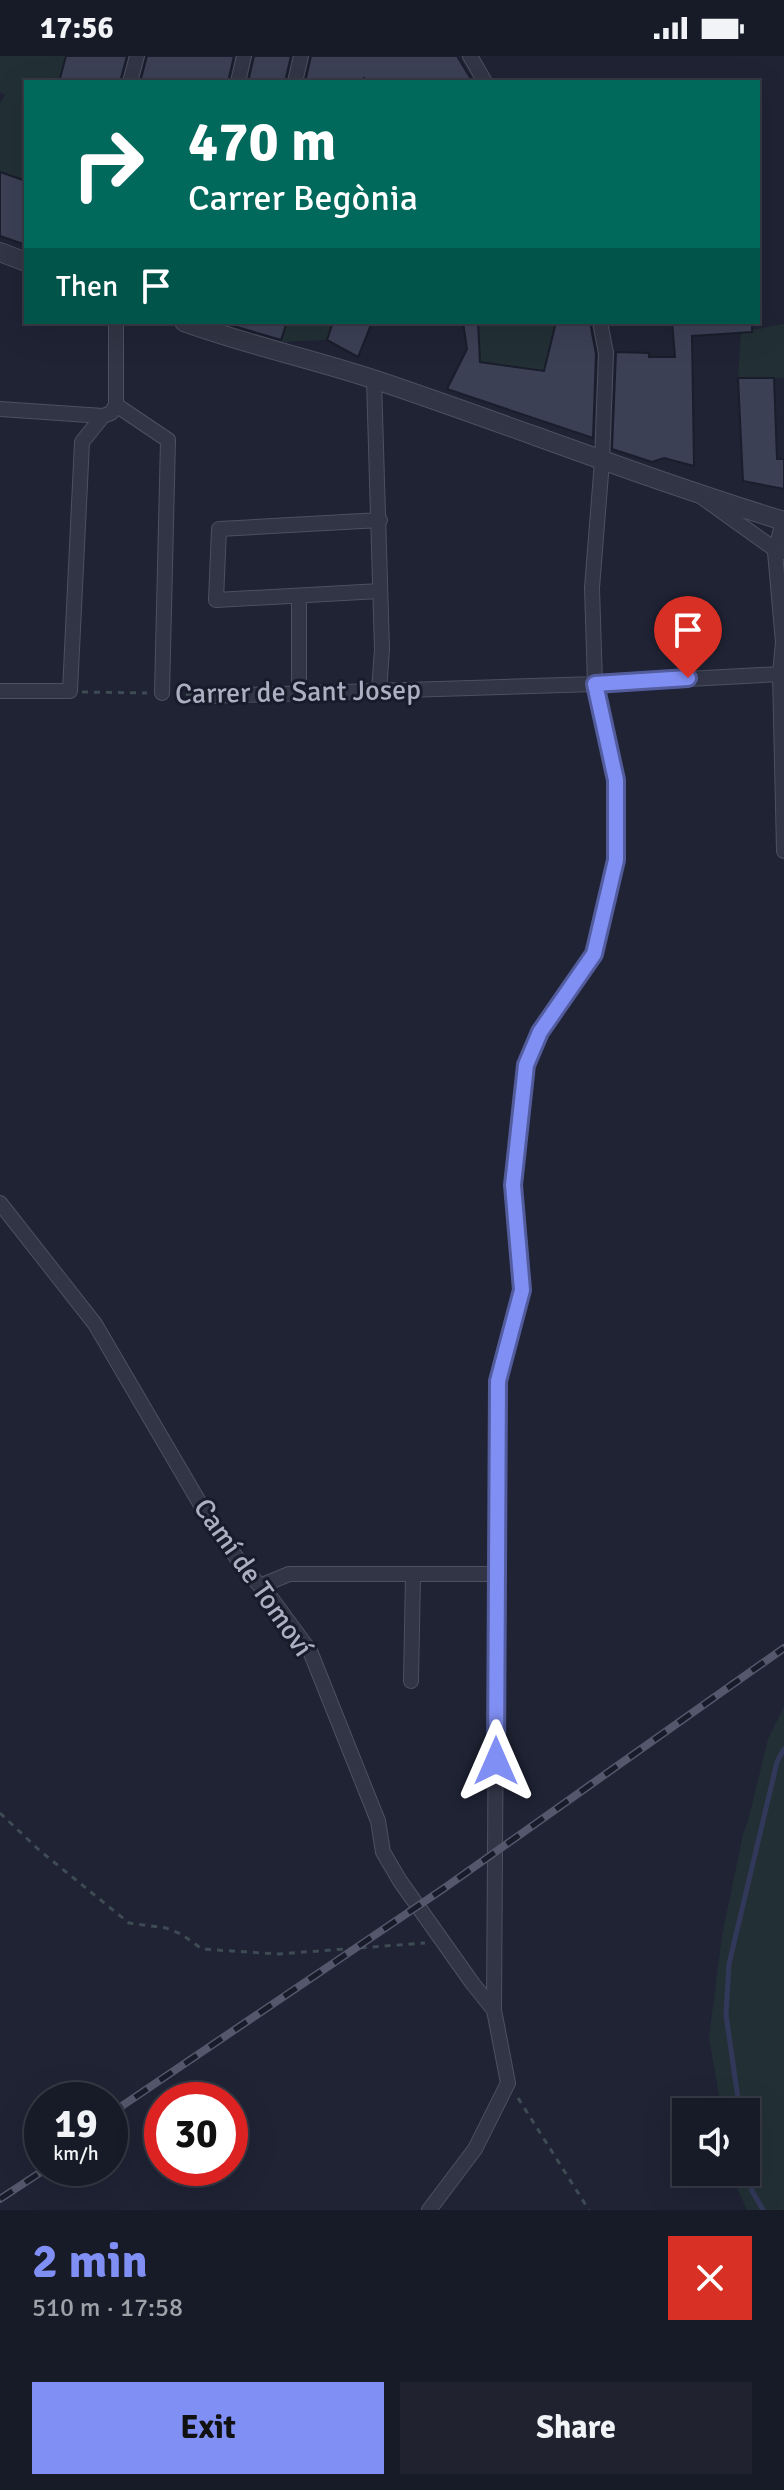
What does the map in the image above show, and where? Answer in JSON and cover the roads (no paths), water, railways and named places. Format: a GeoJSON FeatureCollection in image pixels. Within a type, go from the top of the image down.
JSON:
{"type":"FeatureCollection","features":[{"type":"Feature","properties":{"kind":"street"},"geometry":{"type":"LineString","coordinates":[[131,80],[137,56]]}},
{"type":"Feature","properties":{"kind":"street"},"geometry":{"type":"LineString","coordinates":[[238,80],[244,56]]}},
{"type":"Feature","properties":{"kind":"street"},"geometry":{"type":"LineString","coordinates":[[295,80],[301,56]]}},
{"type":"Feature","properties":{"kind":"street"},"geometry":{"type":"LineString","coordinates":[[470,56],[484,80]]}},
{"type":"Feature","properties":{"kind":"street"},"geometry":{"type":"LineString","coordinates":[[0,252],[24,261]]}},
{"type":"Feature","properties":{"kind":"street"},"geometry":{"type":"LineString","coordinates":[[0,409],[103,416],[111,413],[116,405],[116,324]]}},
{"type":"Feature","properties":{"kind":"street"},"geometry":{"type":"LineString","coordinates":[[191,324],[234,340],[374,380],[696,494],[783,521],[779,553],[784,642],[780,674],[784,851]]}},
{"type":"Feature","properties":{"kind":"street"},"geometry":{"type":"LineString","coordinates":[[429,2210],[475,2149],[508,2083],[494,2010],[498,1381],[522,1290],[513,1185],[526,1065],[540,1032],[594,954],[616,860],[616,780],[595,684],[592,588],[602,461],[606,353],[600,324]]}},
{"type":"Feature","properties":{"kind":"street"},"geometry":{"type":"LineString","coordinates":[[374,380],[380,520],[382,649],[379,691]]}},
{"type":"Feature","properties":{"kind":"street"},"geometry":{"type":"LineString","coordinates":[[116,405],[168,440],[162,693]]}},
{"type":"Feature","properties":{"kind":"street"},"geometry":{"type":"LineString","coordinates":[[0,691],[70,691],[82,442],[103,416]]}},
{"type":"Feature","properties":{"kind":"street"},"geometry":{"type":"LineString","coordinates":[[696,494],[779,553]]}},
{"type":"Feature","properties":{"kind":"street"},"geometry":{"type":"LineString","coordinates":[[380,520],[219,529],[216,600],[380,591]]}},
{"type":"Feature","properties":{"kind":"street"},"geometry":{"type":"LineString","coordinates":[[299,597],[299,694]]}},
{"type":"Feature","properties":{"kind":"street","name":"Carrer de Sant Josep"},"geometry":{"type":"LineString","coordinates":[[211,696],[595,684],[780,674]]}},
{"type":"Feature","properties":{"kind":"street","name":"Camí de Tomoví"},"geometry":{"type":"LineString","coordinates":[[0,1203],[95,1324],[205,1512],[243,1567],[310,1651],[378,1821],[383,1852],[443,1942],[494,2010]]}},
{"type":"Feature","properties":{"kind":"street"},"geometry":{"type":"LineString","coordinates":[[260,1586],[289,1574],[497,1574]]}},
{"type":"Feature","properties":{"kind":"street"},"geometry":{"type":"LineString","coordinates":[[411,1681],[413,1575]]}},
{"type":"Feature","properties":{"kind":"waterway"},"geometry":{"type":"LineString","coordinates":[[738,2098],[726,2015],[729,1964],[777,1762],[784,1749]]}},
{"type":"Feature","properties":{"kind":"waterway"},"geometry":{"type":"LineString","coordinates":[[751,2186],[763,2210]]}},
{"type":"Feature","properties":{"kind":"railway"},"geometry":{"type":"LineString","coordinates":[[128,2102],[443,1889],[784,1648]]}},
{"type":"Feature","properties":{"kind":"railway"},"geometry":{"type":"LineString","coordinates":[[0,2199],[24,2183]]}}]}
